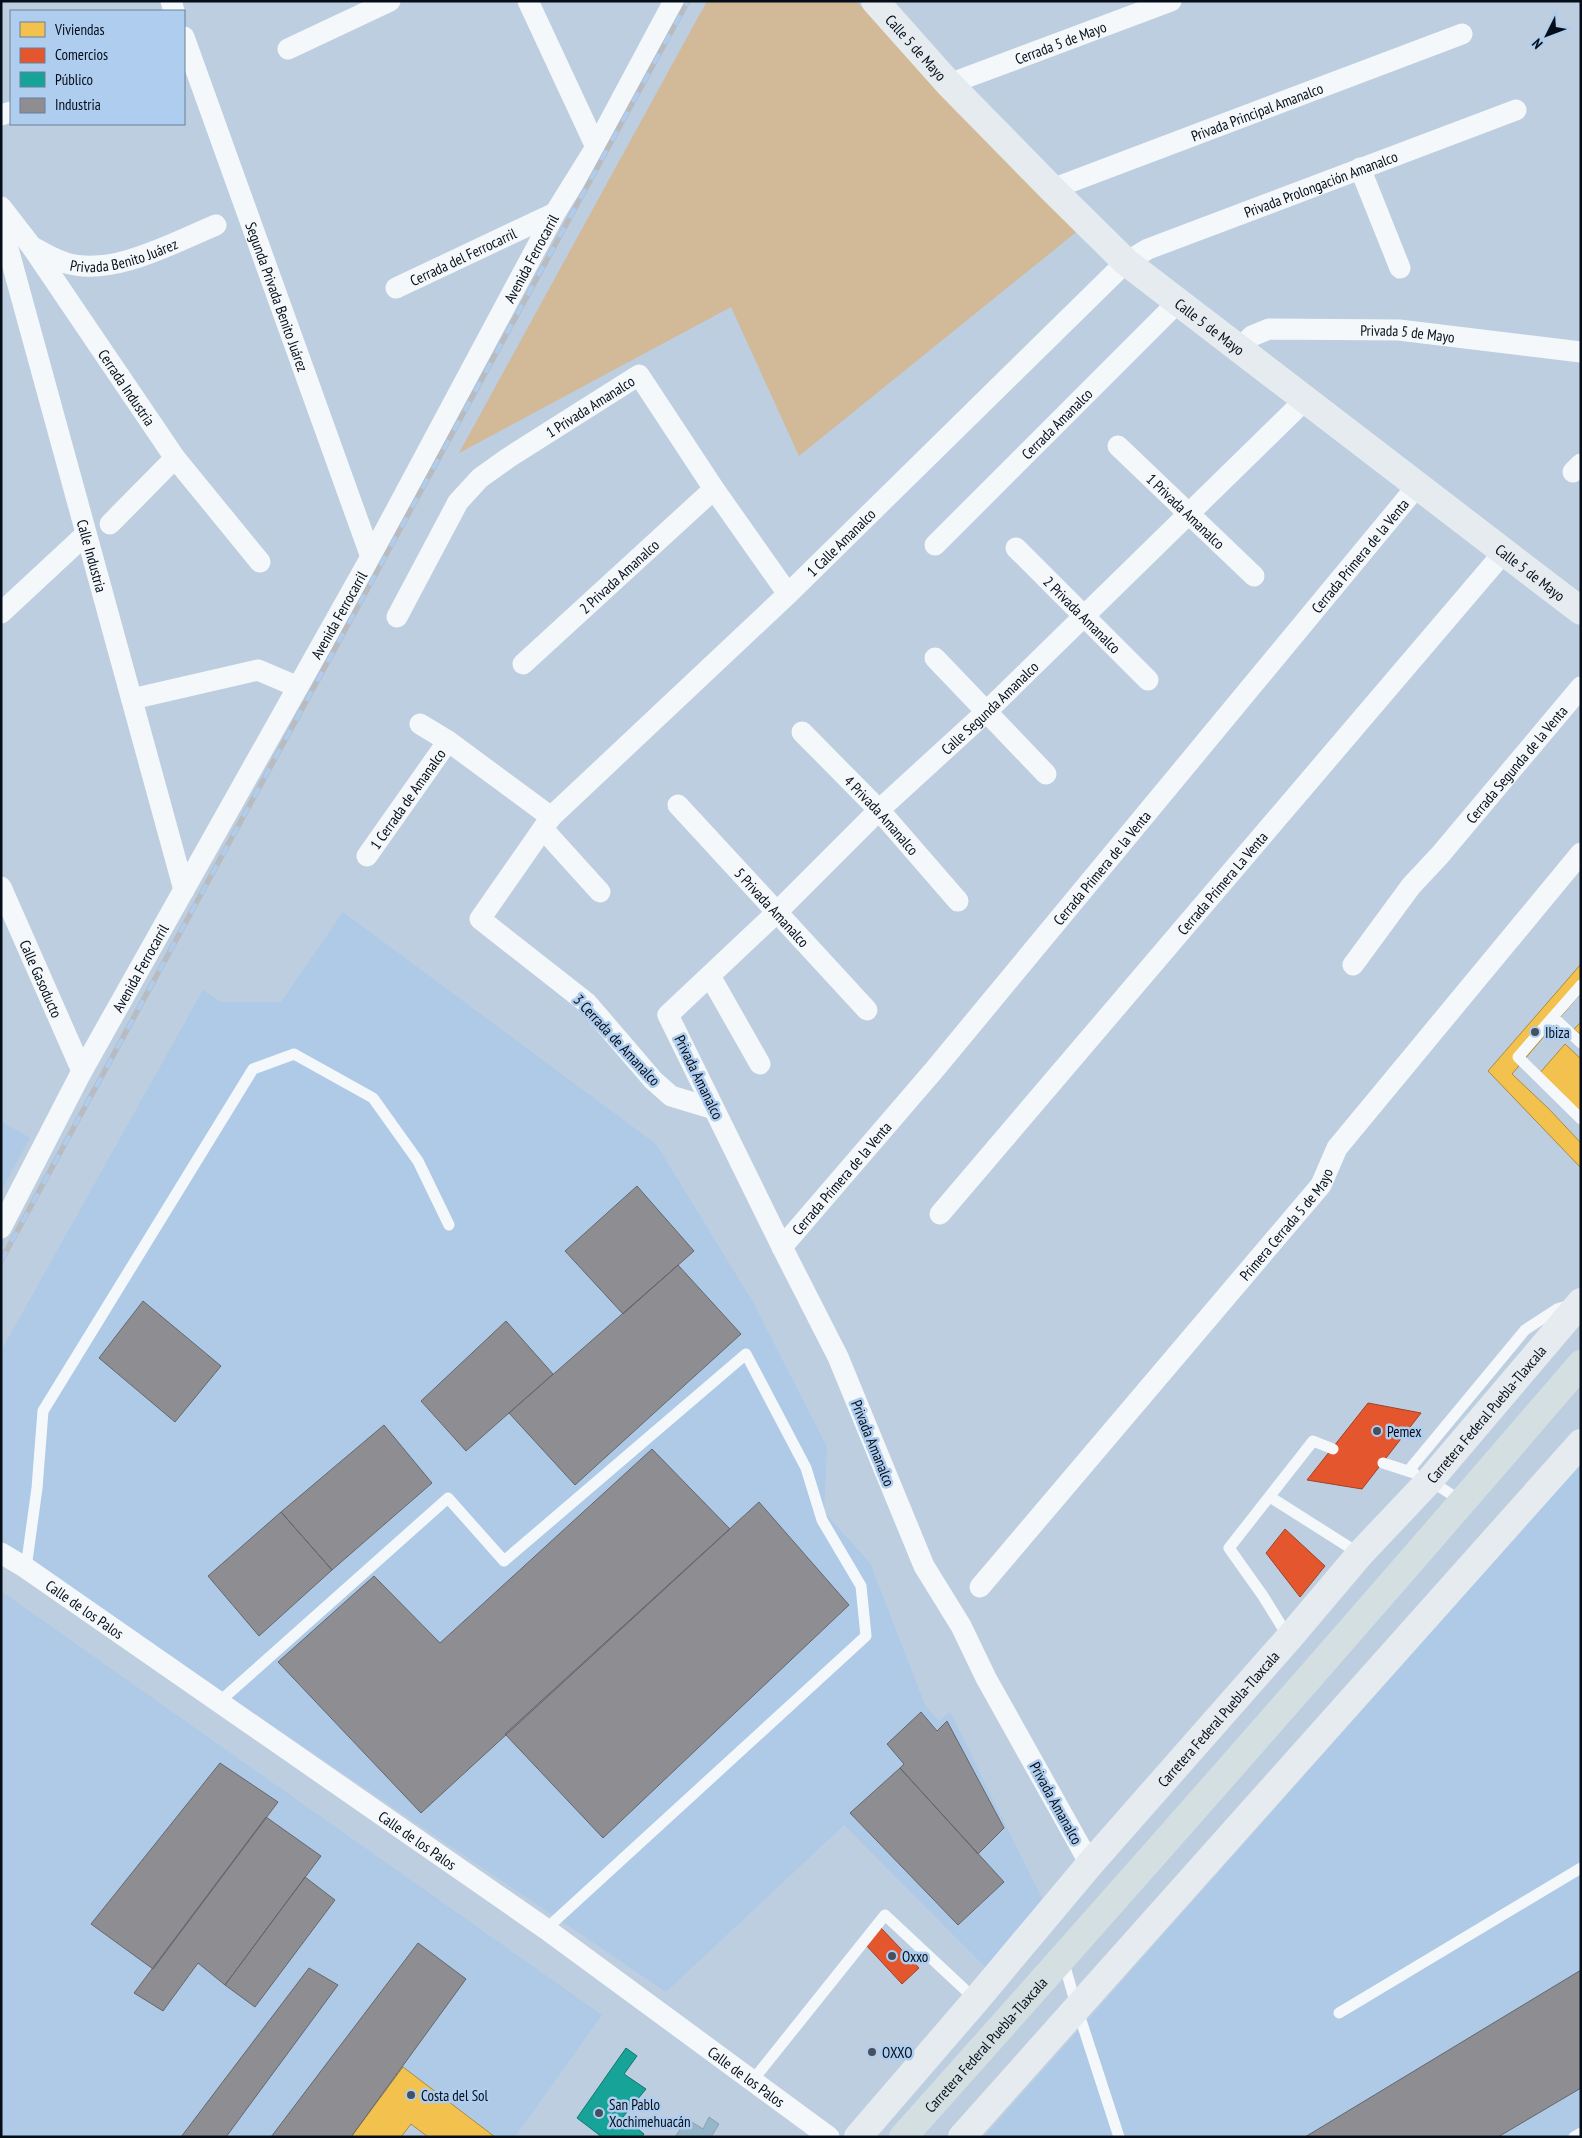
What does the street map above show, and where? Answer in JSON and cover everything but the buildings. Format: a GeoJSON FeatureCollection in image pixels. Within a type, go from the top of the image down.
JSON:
{"type":"FeatureCollection","features":[{"type":"Feature","properties":{"kind":"main road","name":"Calle 5 de Mayo"},"geometry":{"type":"LineString","coordinates":[[875,1],[949,84],[1126,262],[1581,611]]}},
{"type":"Feature","properties":{"kind":"main road","name":"Carretera Federal Puebla-Tlaxcala"},"geometry":{"type":"LineString","coordinates":[[858,2137],[1090,1864],[1290,1638],[1360,1554],[1420,1475],[1581,1302]]}},
{"type":"Feature","properties":{"kind":"main road","name":"Carretera Federal Puebla-Tlaxcala"},"geometry":{"type":"LineString","coordinates":[[903,2137],[1063,1958],[1463,1502],[1581,1364]]}},
{"type":"Feature","properties":{"kind":"main road"},"geometry":{"type":"LineString","coordinates":[[962,2137],[1581,1443]]}},
{"type":"Feature","properties":{"kind":"street"},"geometry":{"type":"LineString","coordinates":[[288,49],[390,1]]}},
{"type":"Feature","properties":{"kind":"street"},"geometry":{"type":"LineString","coordinates":[[528,1],[596,147]]}},
{"type":"Feature","properties":{"kind":"street","name":"Avenida Ferrocarril"},"geometry":{"type":"LineString","coordinates":[[1,1228],[82,1071],[371,557],[555,213],[596,147],[674,1]]}},
{"type":"Feature","properties":{"kind":"street","name":"Cerrada 5 de Mayo"},"geometry":{"type":"LineString","coordinates":[[949,84],[1171,1]]}},
{"type":"Feature","properties":{"kind":"street","name":"Privada Principal Amanalco"},"geometry":{"type":"LineString","coordinates":[[1052,189],[1462,34]]}},
{"type":"Feature","properties":{"kind":"street","name":"Segunda Privada Benito Juárez"},"geometry":{"type":"LineString","coordinates":[[185,40],[371,557]]}},
{"type":"Feature","properties":{"kind":"street","name":"Privada Prolongación Amanalco"},"geometry":{"type":"LineString","coordinates":[[1126,262],[1148,249],[1516,110]]}},
{"type":"Feature","properties":{"kind":"street"},"geometry":{"type":"LineString","coordinates":[[1360,168],[1400,268]]}},
{"type":"Feature","properties":{"kind":"street","name":"Cerrada Industria"},"geometry":{"type":"LineString","coordinates":[[1,207],[32,247],[175,458],[260,562]]}},
{"type":"Feature","properties":{"kind":"street","name":"Cerrada del Ferrocarril"},"geometry":{"type":"LineString","coordinates":[[396,288],[555,213]]}},
{"type":"Feature","properties":{"kind":"street","name":"Calle Industria"},"geometry":{"type":"LineString","coordinates":[[1,223],[184,890]]}},
{"type":"Feature","properties":{"kind":"street","name":"Privada Benito Juárez"},"geometry":{"type":"LineString","coordinates":[[32,247],[66,263],[94,266],[132,260],[216,225]]}},
{"type":"Feature","properties":{"kind":"street","name":"1 Calle Amanalco"},"geometry":{"type":"LineString","coordinates":[[480,919],[547,823],[788,594],[1126,262]]}},
{"type":"Feature","properties":{"kind":"street","name":"Cerrada Amanalco"},"geometry":{"type":"LineString","coordinates":[[935,545],[1179,301]]}},
{"type":"Feature","properties":{"kind":"street","name":"Privada 5 de Mayo"},"geometry":{"type":"LineString","coordinates":[[1240,348],[1252,336],[1269,330],[1390,330],[1581,352]]}},
{"type":"Feature","properties":{"kind":"street","name":"1 Privada Amanalco"},"geometry":{"type":"LineString","coordinates":[[397,617],[458,502],[480,478],[508,458],[639,375],[714,489],[788,594]]}},
{"type":"Feature","properties":{"kind":"street","name":"Calle Segunda Amanalco"},"geometry":{"type":"LineString","coordinates":[[668,1015],[776,913],[878,810],[986,712],[1306,399]]}},
{"type":"Feature","properties":{"kind":"street","name":"1 Privada Amanalco"},"geometry":{"type":"LineString","coordinates":[[1118,446],[1254,576]]}},
{"type":"Feature","properties":{"kind":"street"},"geometry":{"type":"LineString","coordinates":[[110,524],[175,458]]}},
{"type":"Feature","properties":{"kind":"street","name":"Cerrada Primera de la Venta"},"geometry":{"type":"LineString","coordinates":[[782,1247],[942,1062],[1418,485]]}},
{"type":"Feature","properties":{"kind":"street","name":"2 Privada Amanalco"},"geometry":{"type":"LineString","coordinates":[[523,664],[714,489]]}},
{"type":"Feature","properties":{"kind":"street"},"geometry":{"type":"LineString","coordinates":[[1,613],[86,534]]}},
{"type":"Feature","properties":{"kind":"street","name":"2 Privada Amanalco"},"geometry":{"type":"LineString","coordinates":[[1016,548],[1148,680]]}},
{"type":"Feature","properties":{"kind":"street","name":"Cerrada Primera La Venta"},"geometry":{"type":"LineString","coordinates":[[940,1214],[1504,552]]}},
{"type":"Feature","properties":{"kind":"street"},"geometry":{"type":"LineString","coordinates":[[936,658],[1046,774]]}},
{"type":"Feature","properties":{"kind":"street"},"geometry":{"type":"LineString","coordinates":[[132,699],[258,670],[298,687]]}},
{"type":"Feature","properties":{"kind":"street","name":"Cerrada Segunda de la Venta"},"geometry":{"type":"LineString","coordinates":[[1353,965],[1411,886],[1581,687]]}},
{"type":"Feature","properties":{"kind":"street"},"geometry":{"type":"LineString","coordinates":[[420,724],[448,740],[547,823],[600,892]]}},
{"type":"Feature","properties":{"kind":"street","name":"4 Privada Amanalco"},"geometry":{"type":"LineString","coordinates":[[802,732],[878,810],[958,901]]}},
{"type":"Feature","properties":{"kind":"street","name":"1 Cerrada de Amanalco"},"geometry":{"type":"LineString","coordinates":[[367,856],[448,740]]}},
{"type":"Feature","properties":{"kind":"street","name":"5 Privada Amanalco"},"geometry":{"type":"LineString","coordinates":[[678,805],[867,1010]]}},
{"type":"Feature","properties":{"kind":"street","name":"Primera Cerrada 5 de Mayo"},"geometry":{"type":"LineString","coordinates":[[980,1587],[1321,1184],[1337,1148],[1581,853]]}},
{"type":"Feature","properties":{"kind":"street","name":"Calle Gasoducto"},"geometry":{"type":"LineString","coordinates":[[1,887],[82,1071]]}},
{"type":"Feature","properties":{"kind":"street","name":"3 Cerrada de Amanalco"},"geometry":{"type":"LineString","coordinates":[[480,919],[587,1003],[652,1080],[671,1096],[714,1109]]}},
{"type":"Feature","properties":{"kind":"street"},"geometry":{"type":"LineString","coordinates":[[710,976],[760,1064]]}},
{"type":"Feature","properties":{"kind":"street","name":"Privada Amanalco"},"geometry":{"type":"LineString","coordinates":[[668,1015],[838,1357],[924,1566],[961,1626],[986,1678],[1090,1864]]}},
{"type":"Feature","properties":{"kind":"street","name":"Calle de los Palos"},"geometry":{"type":"LineString","coordinates":[[1,1553],[26,1568],[546,1929],[830,2137]]}},
{"type":"Feature","properties":{"kind":"lane"},"geometry":{"type":"LineString","coordinates":[[1581,985],[1518,1056],[1581,1119]]}},
{"type":"Feature","properties":{"kind":"lane"},"geometry":{"type":"LineString","coordinates":[[1553,1017],[1581,1043]]}},
{"type":"Feature","properties":{"kind":"lane"},"geometry":{"type":"LineString","coordinates":[[26,1568],[37,1488],[43,1412],[253,1069],[294,1054],[373,1098],[418,1161],[449,1225]]}},
{"type":"Feature","properties":{"kind":"lane"},"geometry":{"type":"LineString","coordinates":[[220,1702],[448,1498],[504,1561],[746,1354],[806,1468],[822,1520],[860,1586],[866,1636],[546,1929]]}},
{"type":"Feature","properties":{"kind":"lane"},"geometry":{"type":"LineString","coordinates":[[1290,1638],[1229,1548],[1313,1441],[1333,1449]]}},
{"type":"Feature","properties":{"kind":"lane"},"geometry":{"type":"LineString","coordinates":[[1384,1463],[1420,1475],[1463,1502]]}},
{"type":"Feature","properties":{"kind":"lane"},"geometry":{"type":"LineString","coordinates":[[1270,1497],[1360,1554]]}},
{"type":"Feature","properties":{"kind":"lane"},"geometry":{"type":"LineString","coordinates":[[1339,2013],[1581,1868]]}},
{"type":"Feature","properties":{"kind":"lane"},"geometry":{"type":"LineString","coordinates":[[754,2080],[885,1915],[976,2000]]}},
{"type":"Feature","properties":{"kind":"lane"},"geometry":{"type":"LineString","coordinates":[[1063,1958],[1077,2008],[1119,2137]]}},
{"type":"Feature","properties":{"kind":"lane"},"geometry":{"type":"LineString","coordinates":[[1574,2137],[1581,2133]]}},
{"type":"Feature","properties":{"kind":"shaded area"},"geometry":{"type":"Polygon","coordinates":[[[707,1],[856,1],[1080,229],[799,456],[731,307],[459,453],[707,1]]]}},
{"type":"Feature","properties":{"kind":"shaded area"},"geometry":{"type":"Polygon","coordinates":[[[343,912],[656,1144],[753,1302],[827,1447],[824,1512],[870,1563],[925,1705],[939,1721],[950,1712],[1045,1905],[986,1968],[844,1825],[666,1992],[1,1542],[1,1351],[203,990],[221,1002],[281,1002],[343,912]]]}},
{"type":"Feature","properties":{"kind":"shaded area"},"geometry":{"type":"Polygon","coordinates":[[[1,1121],[30,1138],[1,1191],[1,1121]]]}},
{"type":"Feature","properties":{"kind":"shaded area"},"geometry":{"type":"Polygon","coordinates":[[[1581,1463],[1581,2137],[984,2137],[1581,1463]]]}},
{"type":"Feature","properties":{"kind":"shaded area"},"geometry":{"type":"Polygon","coordinates":[[[1,1591],[602,2015],[515,2137],[495,2137],[403,2068],[351,2137],[1,2137],[1,1591]]]}},
{"type":"Feature","properties":{"kind":"railway"},"geometry":{"type":"LineString","coordinates":[[1,1261],[688,1]]}},
{"type":"Feature","properties":{"kind":"place","name":"Ibiza"},"geometry":{"type":"Point","coordinates":[1535,1032]}},
{"type":"Feature","properties":{"kind":"place","name":"Pemex"},"geometry":{"type":"Point","coordinates":[1377,1431]}},
{"type":"Feature","properties":{"kind":"place","name":"Oxxo"},"geometry":{"type":"Point","coordinates":[892,1956]}},
{"type":"Feature","properties":{"kind":"place","name":"OXXO"},"geometry":{"type":"Point","coordinates":[872,2052]}},
{"type":"Feature","properties":{"kind":"place","name":"Costa del Sol"},"geometry":{"type":"Point","coordinates":[411,2095]}},
{"type":"Feature","properties":{"kind":"place","name":"San Pablo Xochimehuacán"},"geometry":{"type":"Point","coordinates":[599,2113]}}]}
